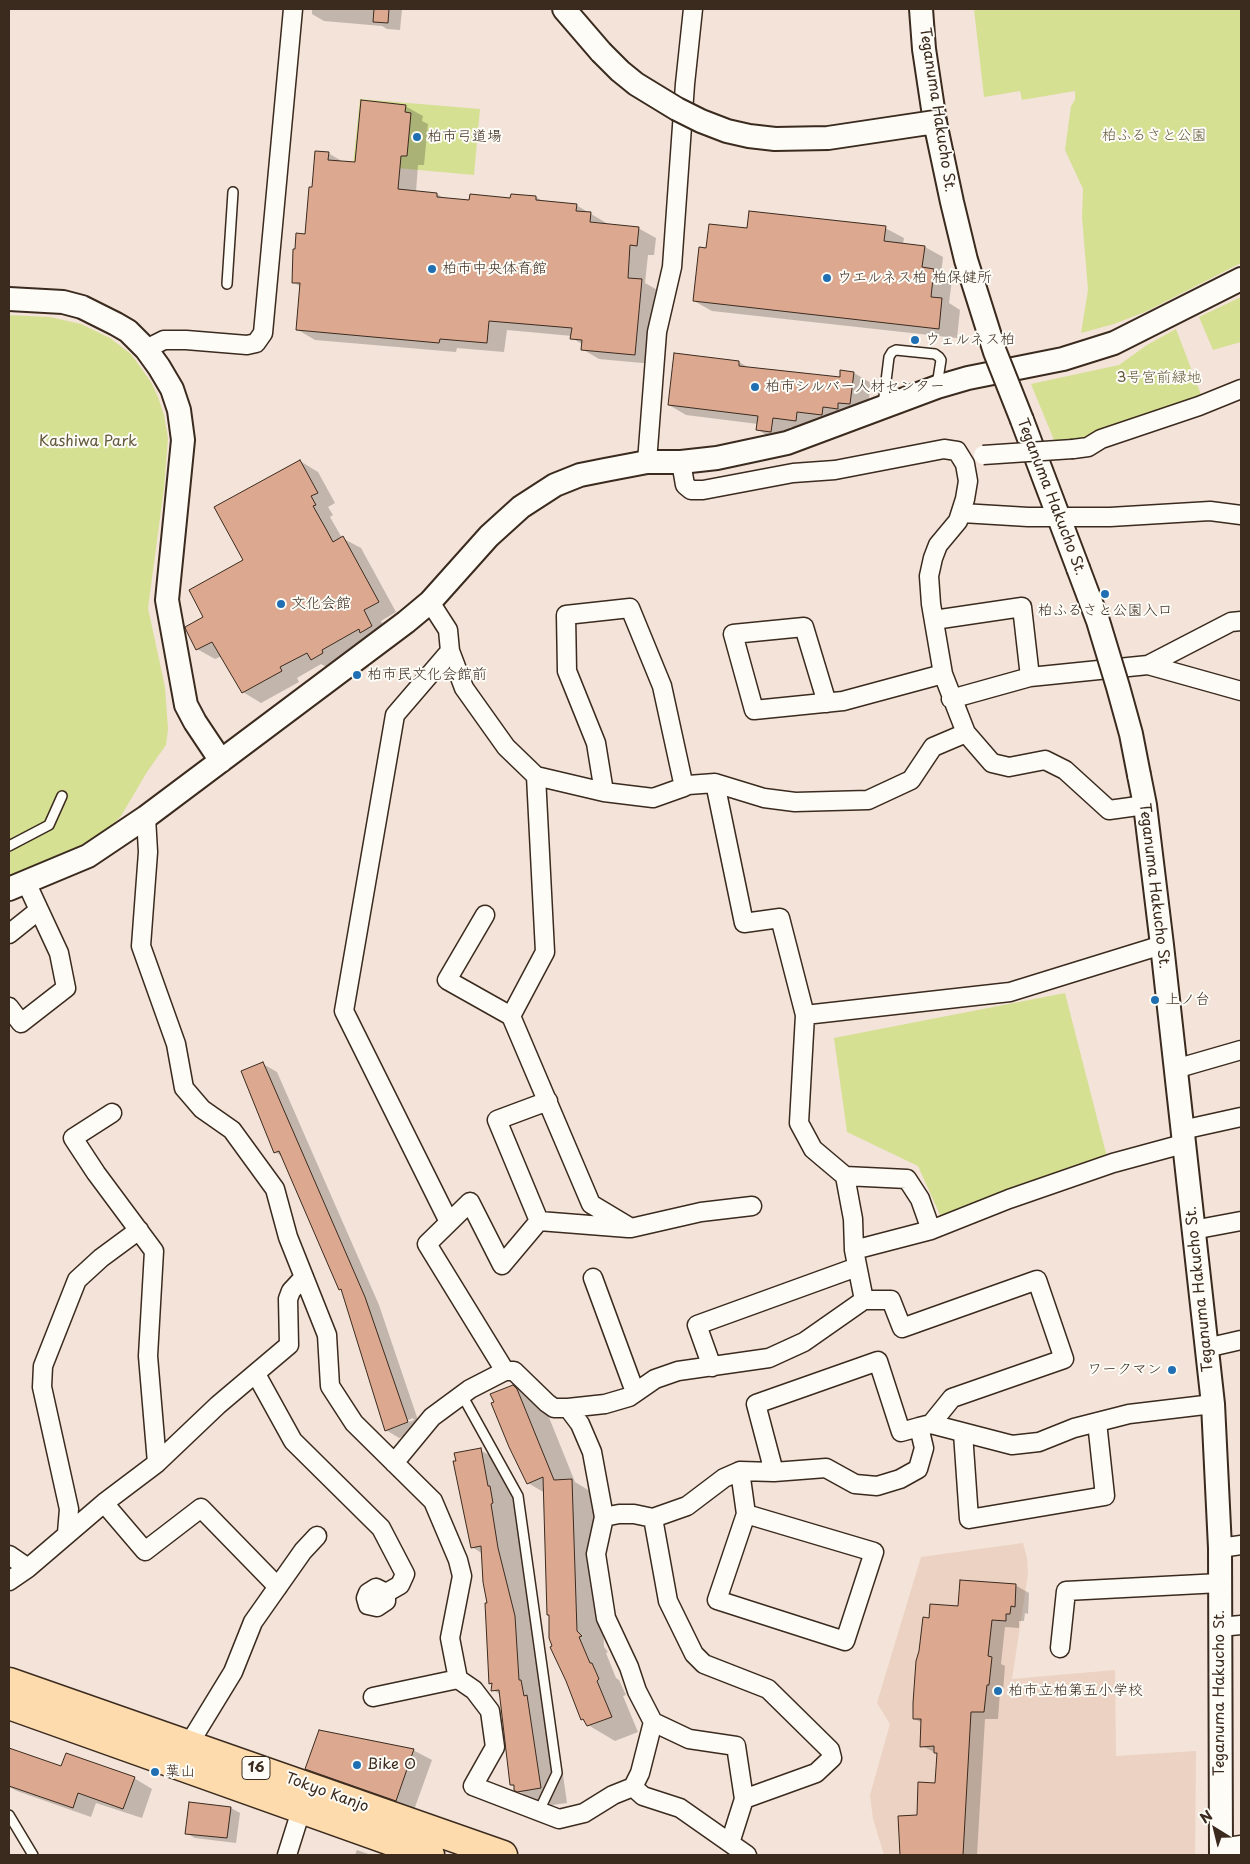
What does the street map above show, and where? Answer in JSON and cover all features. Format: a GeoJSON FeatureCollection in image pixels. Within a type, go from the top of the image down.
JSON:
{"type":"FeatureCollection","features":[{"type":"Feature","properties":{"kind":"highway","name":"Tokyo Kanjo"},"geometry":{"type":"LineString","coordinates":[[9,1682],[189,1744],[430,1855]]}},
{"type":"Feature","properties":{"kind":"highway","name":"Tokyo Kanjo"},"geometry":{"type":"LineString","coordinates":[[9,1705],[305,1798],[503,1855]]}},
{"type":"Feature","properties":{"kind":"street"},"geometry":{"type":"LineString","coordinates":[[146,349],[164,340],[247,345],[256,343],[263,333],[293,9]]}},
{"type":"Feature","properties":{"kind":"street"},"geometry":{"type":"LineString","coordinates":[[564,9],[601,52],[636,84],[677,109],[718,127],[749,136],[775,139],[828,138],[936,122]]}},
{"type":"Feature","properties":{"kind":"street"},"geometry":{"type":"LineString","coordinates":[[647,462],[657,332],[672,267],[685,84],[693,9]]}},
{"type":"Feature","properties":{"kind":"street","name":"Teganuma Hakucho St."},"geometry":{"type":"LineString","coordinates":[[921,9],[924,49],[936,122],[949,193],[966,260],[995,352],[1098,621],[1131,734],[1145,805],[1230,1546],[1220,1583],[1231,1626],[1227,1850]]}},
{"type":"Feature","properties":{"kind":"street"},"geometry":{"type":"LineString","coordinates":[[9,1007],[21,1024],[66,988],[58,952],[39,910],[18,885],[88,856],[146,817],[370,651],[430,602],[489,536],[521,507],[539,494],[580,475],[647,462],[681,462],[744,453],[787,443],[937,387],[968,378],[1055,361],[1098,349],[1241,279]]}},
{"type":"Feature","properties":{"kind":"street"},"geometry":{"type":"LineString","coordinates":[[9,299],[63,302],[82,307],[128,332],[146,349],[172,389],[182,426],[183,440],[167,600],[186,705],[221,761]]}},
{"type":"Feature","properties":{"kind":"street"},"geometry":{"type":"LineString","coordinates":[[681,462],[684,485],[691,490],[704,490],[793,473],[836,470],[944,449],[983,456],[1088,447],[1102,439],[1199,406],[1241,389]]}},
{"type":"Feature","properties":{"kind":"street"},"geometry":{"type":"LineString","coordinates":[[957,451],[965,464],[968,480],[962,513],[938,546],[929,576],[942,674],[966,733],[992,763],[1009,767],[1045,760],[1064,770],[1109,810],[1145,805]]}},
{"type":"Feature","properties":{"kind":"street"},"geometry":{"type":"LineString","coordinates":[[962,513],[1028,517],[1110,517],[1210,511],[1241,515]]}},
{"type":"Feature","properties":{"kind":"street"},"geometry":{"type":"LineString","coordinates":[[430,602],[448,630],[450,651],[464,688],[506,747],[536,776],[604,792],[653,798],[684,787],[715,783],[764,798],[795,802],[868,800],[911,780],[934,747],[966,733]]}},
{"type":"Feature","properties":{"kind":"street"},"geometry":{"type":"LineString","coordinates":[[934,620],[1022,607],[1030,677]]}},
{"type":"Feature","properties":{"kind":"street"},"geometry":{"type":"LineString","coordinates":[[604,792],[596,743],[567,671],[566,615],[630,608],[662,686],[684,787]]}},
{"type":"Feature","properties":{"kind":"street"},"geometry":{"type":"LineString","coordinates":[[1148,665],[1231,622],[1241,621]]}},
{"type":"Feature","properties":{"kind":"street"},"geometry":{"type":"LineString","coordinates":[[827,703],[804,627],[732,634],[754,710],[827,703],[843,701],[942,674]]}},
{"type":"Feature","properties":{"kind":"street"},"geometry":{"type":"LineString","coordinates":[[449,1222],[344,1011],[395,715],[450,651]]}},
{"type":"Feature","properties":{"kind":"street"},"geometry":{"type":"LineString","coordinates":[[951,699],[1030,677],[1148,665],[1241,690]]}},
{"type":"Feature","properties":{"kind":"street"},"geometry":{"type":"LineString","coordinates":[[512,1016],[545,952],[536,776]]}},
{"type":"Feature","properties":{"kind":"street"},"geometry":{"type":"LineString","coordinates":[[715,783],[744,923],[780,918],[805,1015],[799,1123],[813,1149],[845,1176],[907,1179],[920,1199],[931,1230]]}},
{"type":"Feature","properties":{"kind":"street"},"geometry":{"type":"LineString","coordinates":[[146,817],[148,852],[141,946],[176,1044],[184,1088],[202,1109],[232,1130],[276,1189],[288,1237],[327,1335],[330,1386],[354,1423],[433,1501],[445,1525],[458,1560],[462,1576],[450,1638],[458,1679],[474,1690],[490,1711],[495,1747],[473,1786],[559,1819],[584,1813],[613,1795],[633,1787],[640,1773],[653,1722]]}},
{"type":"Feature","properties":{"kind":"street"},"geometry":{"type":"LineString","coordinates":[[9,934],[39,910]]}},
{"type":"Feature","properties":{"kind":"street"},"geometry":{"type":"LineString","coordinates":[[485,915],[447,980],[512,1016],[592,1204],[631,1228]]}},
{"type":"Feature","properties":{"kind":"street"},"geometry":{"type":"LineString","coordinates":[[805,1015],[1010,992],[1162,945]]}},
{"type":"Feature","properties":{"kind":"street"},"geometry":{"type":"LineString","coordinates":[[1176,1069],[1241,1050]]}},
{"type":"Feature","properties":{"kind":"street"},"geometry":{"type":"LineString","coordinates":[[539,1221],[497,1120],[548,1102]]}},
{"type":"Feature","properties":{"kind":"street"},"geometry":{"type":"LineString","coordinates":[[112,1112],[73,1138],[154,1251],[148,1356],[157,1463]]}},
{"type":"Feature","properties":{"kind":"street"},"geometry":{"type":"LineString","coordinates":[[712,1367],[697,1325],[855,1258],[1009,1199],[1241,1116]]}},
{"type":"Feature","properties":{"kind":"street"},"geometry":{"type":"LineString","coordinates":[[845,1176],[853,1219],[855,1258],[864,1300]]}},
{"type":"Feature","properties":{"kind":"street"},"geometry":{"type":"LineString","coordinates":[[505,1371],[427,1244],[470,1202],[502,1265],[539,1221]]}},
{"type":"Feature","properties":{"kind":"street"},"geometry":{"type":"LineString","coordinates":[[539,1221],[631,1228],[701,1212],[752,1206]]}},
{"type":"Feature","properties":{"kind":"street"},"geometry":{"type":"LineString","coordinates":[[1193,1230],[1241,1221]]}},
{"type":"Feature","properties":{"kind":"street"},"geometry":{"type":"LineString","coordinates":[[67,1533],[69,1509],[42,1387],[43,1366],[77,1280],[138,1230]]}},
{"type":"Feature","properties":{"kind":"street"},"geometry":{"type":"LineString","coordinates":[[9,1582],[104,1503],[157,1463],[218,1405],[289,1345],[288,1299],[291,1291],[304,1277]]}},
{"type":"Feature","properties":{"kind":"street"},"geometry":{"type":"LineString","coordinates":[[593,1278],[635,1392]]}},
{"type":"Feature","properties":{"kind":"street"},"geometry":{"type":"LineString","coordinates":[[394,1463],[432,1417],[470,1389],[505,1371],[514,1371],[546,1403],[554,1408],[604,1404],[629,1397],[655,1379],[678,1371],[769,1358],[804,1342],[864,1300],[891,1300],[902,1328],[1037,1280],[1064,1359],[952,1398],[925,1426],[924,1448],[918,1469],[900,1479],[877,1486],[855,1484],[826,1468],[774,1472],[740,1471],[724,1478],[687,1506],[653,1518],[634,1514],[604,1516]]}},
{"type":"Feature","properties":{"kind":"street"},"geometry":{"type":"LineString","coordinates":[[1206,1348],[1241,1340]]}},
{"type":"Feature","properties":{"kind":"street"},"geometry":{"type":"LineString","coordinates":[[774,1472],[756,1404],[878,1361],[901,1432],[925,1426],[1012,1445],[1039,1442],[1074,1428],[1129,1414],[1213,1404]]}},
{"type":"Feature","properties":{"kind":"street"},"geometry":{"type":"LineString","coordinates":[[256,1374],[293,1441],[381,1528],[406,1574],[400,1585],[386,1593]]}},
{"type":"Feature","properties":{"kind":"street"},"geometry":{"type":"LineString","coordinates":[[568,1408],[580,1424],[592,1452],[604,1516],[596,1554],[606,1618],[637,1691],[653,1722],[689,1739],[736,1746],[744,1799],[730,1844]]}},
{"type":"Feature","properties":{"kind":"street"},"geometry":{"type":"LineString","coordinates":[[963,1433],[969,1519],[1106,1496],[1097,1422]]}},
{"type":"Feature","properties":{"kind":"street"},"geometry":{"type":"LineString","coordinates":[[740,1471],[746,1514],[717,1600],[845,1641],[874,1552],[746,1514]]}},
{"type":"Feature","properties":{"kind":"street"},"geometry":{"type":"LineString","coordinates":[[104,1503],[145,1550],[201,1508],[278,1587]]}},
{"type":"Feature","properties":{"kind":"street"},"geometry":{"type":"LineString","coordinates":[[653,1518],[668,1601],[694,1654],[704,1664],[768,1689],[830,1750],[832,1758],[816,1773],[744,1799]]}},
{"type":"Feature","properties":{"kind":"street"},"geometry":{"type":"LineString","coordinates":[[189,1744],[233,1672],[253,1622],[303,1551],[317,1536]]}},
{"type":"Feature","properties":{"kind":"street"},"geometry":{"type":"LineString","coordinates":[[9,1555],[28,1568]]}},
{"type":"Feature","properties":{"kind":"street"},"geometry":{"type":"LineString","coordinates":[[1060,1648],[1066,1591],[1220,1583]]}},
{"type":"Feature","properties":{"kind":"street"},"geometry":{"type":"LineString","coordinates":[[373,1697],[458,1679]]}},
{"type":"Feature","properties":{"kind":"street"},"geometry":{"type":"LineString","coordinates":[[633,1787],[643,1796],[680,1808],[747,1855]]}},
{"type":"Feature","properties":{"kind":"street"},"geometry":{"type":"LineString","coordinates":[[287,1855],[305,1798]]}},
{"type":"Feature","properties":{"kind":"lane"},"geometry":{"type":"LineString","coordinates":[[227,284],[233,192]]}},
{"type":"Feature","properties":{"kind":"lane"},"geometry":{"type":"LineString","coordinates":[[883,408],[889,357],[896,350],[935,354],[939,357],[941,360],[937,387]]}},
{"type":"Feature","properties":{"kind":"lane"},"geometry":{"type":"LineString","coordinates":[[9,846],[49,825],[62,796]]}},
{"type":"Feature","properties":{"kind":"lane"},"geometry":{"type":"LineString","coordinates":[[462,1395],[518,1496],[557,1773],[539,1811]]}},
{"type":"Feature","properties":{"kind":"lane"},"geometry":{"type":"LineString","coordinates":[[9,1815],[33,1855]]}},
{"type":"Feature","properties":{"kind":"shaded area","name":"柏市立柏第五小学校"},"geometry":{"type":"Polygon","coordinates":[[[1023,1543],[1027,1558],[1028,1574],[1012,1679],[1115,1670],[1116,1756],[1196,1751],[1195,1855],[884,1855],[873,1819],[870,1795],[890,1724],[877,1703],[921,1557],[1023,1543]]]}},
{"type":"Feature","properties":{"kind":"green space","name":"柏ふるさと公園"},"geometry":{"type":"Polygon","coordinates":[[[974,9],[1241,9],[1241,263],[1145,312],[1114,324],[1081,333],[1088,290],[1082,217],[1083,189],[1065,150],[1071,106],[1075,100],[1075,91],[1022,100],[1020,91],[984,97],[974,9]]]}},
{"type":"Feature","properties":{"kind":"green space","name":"柏市弓道場"},"geometry":{"type":"Polygon","coordinates":[[[360,99],[480,109],[474,175],[353,164],[360,99]]]}},
{"type":"Feature","properties":{"kind":"green space"},"geometry":{"type":"Polygon","coordinates":[[[1241,297],[1241,342],[1213,350],[1199,317],[1241,297]]]}},
{"type":"Feature","properties":{"kind":"green space","name":"Kashiwa Park"},"geometry":{"type":"Polygon","coordinates":[[[9,315],[50,317],[81,324],[110,338],[131,354],[151,382],[158,397],[164,415],[168,438],[164,488],[148,608],[165,687],[168,729],[166,745],[147,772],[121,816],[100,837],[65,857],[9,878],[9,315]]]}},
{"type":"Feature","properties":{"kind":"green space","name":"3号宮前緑地"},"geometry":{"type":"Polygon","coordinates":[[[1176,329],[1203,400],[1091,439],[1054,440],[1031,384],[1119,365],[1147,345],[1176,329]]]}},
{"type":"Feature","properties":{"kind":"green space"},"geometry":{"type":"Polygon","coordinates":[[[1065,993],[1108,1161],[941,1217],[918,1166],[847,1132],[834,1038],[1065,993]]]}},
{"type":"Feature","properties":{"kind":"building"},"geometry":{"type":"Polygon","coordinates":[[[374,9],[389,9],[388,23],[373,22],[374,9]]]}},
{"type":"Feature","properties":{"kind":"building","name":"柏市中央体育館"},"geometry":{"type":"Polygon","coordinates":[[[361,100],[406,105],[405,112],[411,113],[407,156],[401,156],[398,189],[437,193],[437,197],[469,200],[470,194],[510,198],[511,194],[536,196],[536,200],[577,204],[576,211],[591,212],[590,222],[639,227],[637,246],[630,245],[628,278],[642,279],[635,355],[581,350],[582,340],[570,339],[572,328],[489,321],[487,343],[440,339],[439,343],[296,330],[300,283],[292,283],[293,249],[295,249],[296,233],[305,234],[309,187],[312,187],[315,151],[329,152],[328,160],[355,162],[361,100]]]}},
{"type":"Feature","properties":{"kind":"building"},"geometry":{"type":"Polygon","coordinates":[[[749,211],[886,226],[884,241],[925,246],[922,267],[934,269],[931,297],[942,298],[939,329],[693,301],[699,247],[706,248],[709,224],[747,228],[749,211]]]}},
{"type":"Feature","properties":{"kind":"building","name":"柏市シルバー人材センター"},"geometry":{"type":"Polygon","coordinates":[[[674,353],[739,361],[739,366],[840,377],[840,370],[854,372],[850,404],[838,403],[838,409],[823,407],[822,415],[797,412],[796,421],[773,418],[771,432],[756,430],[758,416],[668,405],[674,353]]]}},
{"type":"Feature","properties":{"kind":"building"},"geometry":{"type":"Polygon","coordinates":[[[300,460],[318,493],[311,496],[316,505],[313,506],[333,542],[343,536],[379,602],[364,610],[372,626],[360,633],[359,629],[322,650],[323,653],[311,660],[307,653],[280,667],[282,671],[242,693],[212,642],[196,650],[185,627],[203,617],[189,590],[243,560],[214,507],[300,460]]]}},
{"type":"Feature","properties":{"kind":"building"},"geometry":{"type":"Polygon","coordinates":[[[263,1062],[365,1297],[408,1422],[385,1431],[341,1289],[339,1290],[279,1151],[274,1153],[241,1071],[263,1062]]]}},
{"type":"Feature","properties":{"kind":"building"},"geometry":{"type":"Polygon","coordinates":[[[513,1385],[517,1389],[554,1480],[572,1479],[577,1631],[582,1636],[579,1637],[599,1679],[597,1681],[612,1717],[587,1726],[583,1719],[581,1720],[550,1647],[552,1646],[549,1638],[549,1615],[547,1615],[543,1477],[527,1484],[491,1403],[494,1402],[490,1394],[513,1385]]]}},
{"type":"Feature","properties":{"kind":"building"},"geometry":{"type":"Polygon","coordinates":[[[481,1448],[493,1503],[491,1504],[498,1548],[515,1616],[519,1680],[521,1680],[524,1696],[527,1695],[541,1788],[517,1792],[514,1790],[514,1785],[510,1785],[499,1690],[491,1691],[492,1683],[489,1684],[485,1603],[487,1603],[483,1582],[481,1546],[471,1548],[453,1461],[456,1461],[454,1453],[481,1448]]]}},
{"type":"Feature","properties":{"kind":"building"},"geometry":{"type":"Polygon","coordinates":[[[960,1580],[1016,1584],[1015,1607],[1011,1606],[1010,1614],[1006,1614],[1006,1621],[992,1620],[988,1656],[992,1657],[984,1712],[971,1712],[963,1855],[900,1855],[898,1816],[917,1815],[918,1782],[935,1783],[937,1753],[934,1753],[934,1746],[920,1747],[921,1719],[913,1719],[916,1661],[923,1617],[929,1618],[930,1604],[958,1606],[960,1580]]]}},
{"type":"Feature","properties":{"kind":"building","name":"Bike O"},"geometry":{"type":"Polygon","coordinates":[[[319,1730],[414,1749],[396,1801],[305,1769],[319,1730]]]}},
{"type":"Feature","properties":{"kind":"building"},"geometry":{"type":"Polygon","coordinates":[[[9,1748],[61,1766],[66,1753],[135,1777],[123,1809],[78,1793],[73,1808],[9,1786],[9,1748]]]}},
{"type":"Feature","properties":{"kind":"building"},"geometry":{"type":"Polygon","coordinates":[[[189,1802],[231,1807],[227,1838],[185,1834],[189,1802]]]}},
{"type":"Feature","properties":{"kind":"place","name":"柏市弓道場"},"geometry":{"type":"Point","coordinates":[417,137]}},
{"type":"Feature","properties":{"kind":"place","name":"柏市中央体育館"},"geometry":{"type":"Point","coordinates":[432,269]}},
{"type":"Feature","properties":{"kind":"place","name":"ウエルネス柏 柏保健所"},"geometry":{"type":"Point","coordinates":[827,278]}},
{"type":"Feature","properties":{"kind":"place","name":"ウェルネス柏"},"geometry":{"type":"Point","coordinates":[915,340]}},
{"type":"Feature","properties":{"kind":"place","name":"柏市シルバー人材センター"},"geometry":{"type":"Point","coordinates":[755,387]}},
{"type":"Feature","properties":{"kind":"place","name":"柏ふるさと公園入口"},"geometry":{"type":"Point","coordinates":[1105,594]}},
{"type":"Feature","properties":{"kind":"place","name":"文化会館"},"geometry":{"type":"Point","coordinates":[281,604]}},
{"type":"Feature","properties":{"kind":"place","name":"柏市民文化会館前"},"geometry":{"type":"Point","coordinates":[357,675]}},
{"type":"Feature","properties":{"kind":"place","name":"上ノ台"},"geometry":{"type":"Point","coordinates":[1155,1000]}},
{"type":"Feature","properties":{"kind":"place","name":"ワークマン"},"geometry":{"type":"Point","coordinates":[1172,1370]}},
{"type":"Feature","properties":{"kind":"place","name":"柏市立柏第五小学校"},"geometry":{"type":"Point","coordinates":[998,1691]}},
{"type":"Feature","properties":{"kind":"place","name":"Bike O"},"geometry":{"type":"Point","coordinates":[357,1765]}},
{"type":"Feature","properties":{"kind":"place","name":"葉山"},"geometry":{"type":"Point","coordinates":[155,1772]}}]}
